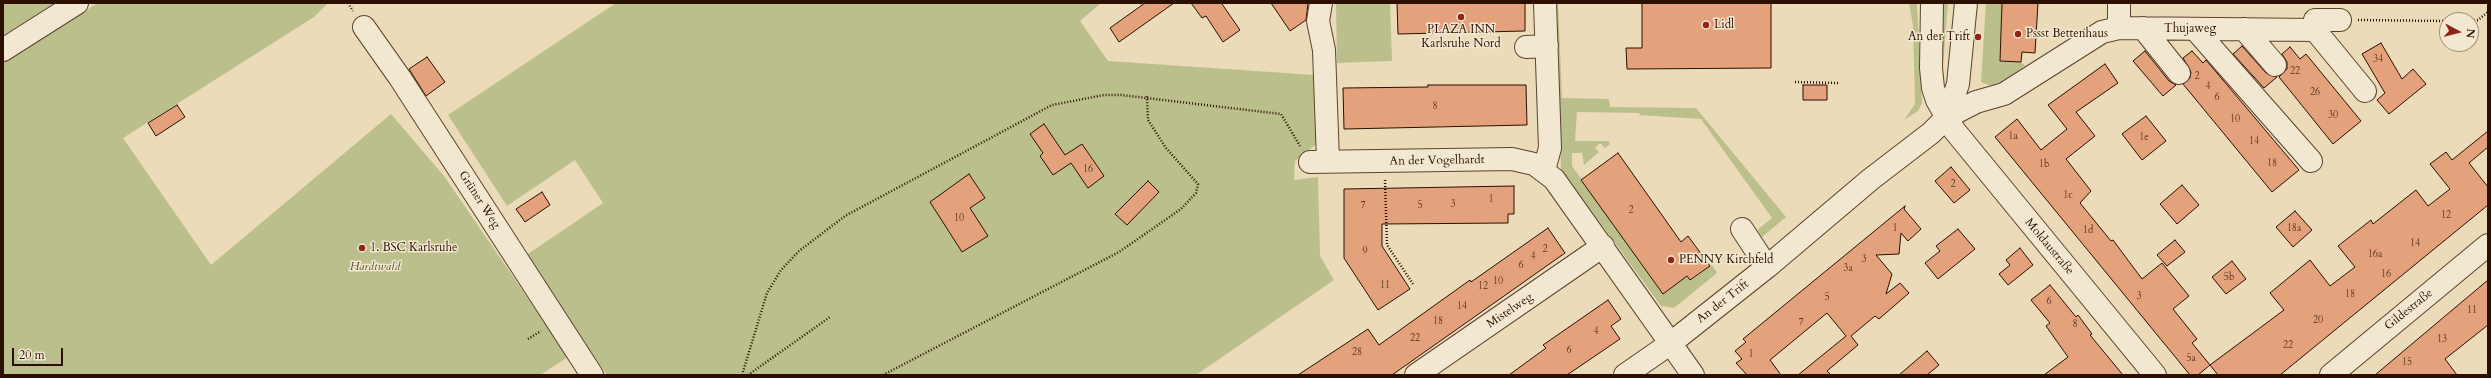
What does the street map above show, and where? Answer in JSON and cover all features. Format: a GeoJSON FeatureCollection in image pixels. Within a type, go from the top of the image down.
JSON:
{"type":"FeatureCollection","features":[{"type":"Feature","properties":{"kind":"street"},"geometry":{"type":"LineString","coordinates":[[3,50],[77,3]]}},
{"type":"Feature","properties":{"kind":"street"},"geometry":{"type":"LineString","coordinates":[[1319,161],[1324,50],[1318,21],[1321,3]]}},
{"type":"Feature","properties":{"kind":"street"},"geometry":{"type":"LineString","coordinates":[[1544,170],[1550,148],[1537,47],[1545,3]]}},
{"type":"Feature","properties":{"kind":"street","name":"Moldaustraße"},"geometry":{"type":"LineString","coordinates":[[1932,3],[1931,68],[1933,88],[1947,117],[1962,142],[1986,172],[2155,375]]}},
{"type":"Feature","properties":{"kind":"street"},"geometry":{"type":"LineString","coordinates":[[1947,117],[1958,84],[1966,3]]}},
{"type":"Feature","properties":{"kind":"street"},"geometry":{"type":"LineString","coordinates":[[2119,3],[2119,28]]}},
{"type":"Feature","properties":{"kind":"street"},"geometry":{"type":"LineString","coordinates":[[2340,20],[2315,20],[2315,30],[2366,91]]}},
{"type":"Feature","properties":{"kind":"street","name":"Grüner Weg"},"geometry":{"type":"LineString","coordinates":[[364,27],[400,78],[592,375]]}},
{"type":"Feature","properties":{"kind":"street","name":"Thujaweg"},"geometry":{"type":"LineString","coordinates":[[1947,117],[1976,102],[2004,94],[2102,32],[2119,28],[2315,30]]}},
{"type":"Feature","properties":{"kind":"street"},"geometry":{"type":"LineString","coordinates":[[2142,28],[2178,72]]}},
{"type":"Feature","properties":{"kind":"street"},"geometry":{"type":"LineString","coordinates":[[2195,29],[2311,161]]}},
{"type":"Feature","properties":{"kind":"street"},"geometry":{"type":"LineString","coordinates":[[2244,29],[2275,65]]}},
{"type":"Feature","properties":{"kind":"street","name":"An der Trift"},"geometry":{"type":"LineString","coordinates":[[1625,375],[1671,343],[1767,267],[1871,180],[1931,133],[1947,117]]}},
{"type":"Feature","properties":{"kind":"street","name":"An der Vogelhardt"},"geometry":{"type":"LineString","coordinates":[[1319,161],[1384,162],[1512,159],[1534,164],[1554,179],[1603,246],[1693,375]]}},
{"type":"Feature","properties":{"kind":"street"},"geometry":{"type":"LineString","coordinates":[[1742,230],[1767,267]]}},
{"type":"Feature","properties":{"kind":"street","name":"Mistelweg"},"geometry":{"type":"LineString","coordinates":[[1416,375],[1603,246]]}},
{"type":"Feature","properties":{"kind":"street","name":"Gildestraße"},"geometry":{"type":"LineString","coordinates":[[2331,375],[2488,246]]}},
{"type":"Feature","properties":{"kind":"path"},"geometry":{"type":"LineString","coordinates":[[2479,19],[2488,12]]}},
{"type":"Feature","properties":{"kind":"path"},"geometry":{"type":"LineString","coordinates":[[2340,20],[2439,21]]}},
{"type":"Feature","properties":{"kind":"path"},"geometry":{"type":"LineString","coordinates":[[1794,82],[1838,83]]}},
{"type":"Feature","properties":{"kind":"path"},"geometry":{"type":"LineString","coordinates":[[742,375],[767,293],[781,270],[799,251],[845,216],[1052,105],[1104,95],[1147,96],[1281,114],[1319,161]]}},
{"type":"Feature","properties":{"kind":"path"},"geometry":{"type":"LineString","coordinates":[[883,375],[1119,252],[1181,209],[1196,194],[1198,184],[1166,148],[1148,120],[1147,96]]}},
{"type":"Feature","properties":{"kind":"path"},"geometry":{"type":"LineString","coordinates":[[1384,162],[1387,245],[1413,284]]}},
{"type":"Feature","properties":{"kind":"path"},"geometry":{"type":"LineString","coordinates":[[748,375],[830,317]]}},
{"type":"Feature","properties":{"kind":"green space"},"geometry":{"type":"Polygon","coordinates":[[[3,3],[64,3],[3,41],[3,3]]]}},
{"type":"Feature","properties":{"kind":"green space","name":"Hardtwald"},"geometry":{"type":"Polygon","coordinates":[[[98,3],[328,3],[314,17],[123,138],[211,265],[391,114],[444,176],[568,357],[540,375],[3,375],[3,62],[98,3]]]}},
{"type":"Feature","properties":{"kind":"green space"},"geometry":{"type":"Polygon","coordinates":[[[616,3],[1101,3],[1080,21],[1108,61],[1315,75],[1319,142],[1295,161],[1294,180],[1318,177],[1320,256],[1334,280],[1196,375],[607,375],[525,256],[603,203],[575,160],[507,206],[448,115],[616,3]]]}},
{"type":"Feature","properties":{"kind":"green space"},"geometry":{"type":"Polygon","coordinates":[[[1336,3],[1390,3],[1392,61],[1337,63],[1336,3]]]}},
{"type":"Feature","properties":{"kind":"green space"},"geometry":{"type":"Polygon","coordinates":[[[1556,3],[1558,3],[1562,98],[1609,99],[1610,107],[1696,108],[1786,217],[1762,237],[1757,230],[1772,218],[1701,119],[1640,115],[1639,113],[1577,112],[1575,141],[1608,141],[1610,144],[1605,148],[1600,143],[1595,148],[1599,152],[1584,165],[1582,153],[1572,153],[1572,166],[1663,293],[1687,276],[1691,280],[1712,265],[1717,273],[1674,308],[1661,306],[1561,169],[1556,3]]]}},
{"type":"Feature","properties":{"kind":"green space"},"geometry":{"type":"Polygon","coordinates":[[[1909,3],[1916,3],[1917,6],[1922,103],[1918,111],[1904,120],[1915,104],[1913,25],[1909,3]]]}},
{"type":"Feature","properties":{"kind":"green space"},"geometry":{"type":"Polygon","coordinates":[[[1938,3],[1948,3],[1942,77],[1938,3]]]}},
{"type":"Feature","properties":{"kind":"green space"},"geometry":{"type":"Polygon","coordinates":[[[1986,3],[2002,3],[2000,61],[2021,62],[2025,66],[1998,84],[1991,86],[1981,82],[1986,3]]]}},
{"type":"Feature","properties":{"kind":"building"},"geometry":{"type":"Polygon","coordinates":[[[1145,3],[1174,3],[1119,42],[1110,28],[1145,3]]]}},
{"type":"Feature","properties":{"kind":"building"},"geometry":{"type":"Polygon","coordinates":[[[1191,3],[1224,3],[1222,4],[1240,30],[1223,42],[1206,16],[1202,18],[1191,3]]]}},
{"type":"Feature","properties":{"kind":"building"},"geometry":{"type":"Polygon","coordinates":[[[1271,3],[1308,3],[1306,20],[1290,31],[1271,3]]]}},
{"type":"Feature","properties":{"kind":"building","name":"PLAZA INN Karlsruhe Nord"},"geometry":{"type":"Polygon","coordinates":[[[1397,3],[1525,3],[1525,31],[1398,34],[1397,3]]]}},
{"type":"Feature","properties":{"kind":"building","name":"Lidl"},"geometry":{"type":"Polygon","coordinates":[[[1642,3],[1771,3],[1771,68],[1627,69],[1626,48],[1642,48],[1642,3]]]}},
{"type":"Feature","properties":{"kind":"building","name":"Pssst Bettenhaus"},"geometry":{"type":"Polygon","coordinates":[[[2002,3],[2038,3],[2035,53],[2022,52],[2021,62],[2000,61],[2002,3]]]}},
{"type":"Feature","properties":{"kind":"building"},"geometry":{"type":"Polygon","coordinates":[[[2381,43],[2402,79],[2413,69],[2426,84],[2389,114],[2377,100],[2385,93],[2362,54],[2381,43]]]}},
{"type":"Feature","properties":{"kind":"building"},"geometry":{"type":"Polygon","coordinates":[[[2242,46],[2266,73],[2277,77],[2264,88],[2233,54],[2242,46]]]}},
{"type":"Feature","properties":{"kind":"building"},"geometry":{"type":"Polygon","coordinates":[[[2290,47],[2300,59],[2306,54],[2361,121],[2333,144],[2279,77],[2287,69],[2287,62],[2282,54],[2290,47]]]}},
{"type":"Feature","properties":{"kind":"building"},"geometry":{"type":"Polygon","coordinates":[[[2145,51],[2169,81],[2176,85],[2163,96],[2133,61],[2145,51]]]}},
{"type":"Feature","properties":{"kind":"building"},"geometry":{"type":"Polygon","coordinates":[[[2192,51],[2203,63],[2206,60],[2299,170],[2272,192],[2183,84],[2190,78],[2191,72],[2183,58],[2192,51]]]}},
{"type":"Feature","properties":{"kind":"building"},"geometry":{"type":"Polygon","coordinates":[[[427,57],[445,82],[426,96],[409,69],[427,57]]]}},
{"type":"Feature","properties":{"kind":"building"},"geometry":{"type":"Polygon","coordinates":[[[2105,64],[2118,83],[2076,112],[2095,136],[2066,159],[2091,191],[2080,203],[2111,241],[2113,240],[2142,279],[2162,263],[2189,296],[2173,309],[2197,339],[2192,343],[2210,365],[2198,375],[2190,375],[1995,137],[2017,119],[2041,150],[2067,129],[2048,105],[2105,64]]]}},
{"type":"Feature","properties":{"kind":"building"},"geometry":{"type":"Polygon","coordinates":[[[1428,85],[1526,85],[1527,125],[1344,129],[1343,88],[1428,87],[1428,85]]]}},
{"type":"Feature","properties":{"kind":"building"},"geometry":{"type":"Polygon","coordinates":[[[1803,85],[1827,85],[1827,100],[1803,100],[1803,85]]]}},
{"type":"Feature","properties":{"kind":"building"},"geometry":{"type":"Polygon","coordinates":[[[177,105],[185,117],[156,136],[148,123],[177,105]]]}},
{"type":"Feature","properties":{"kind":"building"},"geometry":{"type":"Polygon","coordinates":[[[2146,116],[2166,141],[2142,160],[2122,134],[2146,116]]]}},
{"type":"Feature","properties":{"kind":"building"},"geometry":{"type":"Polygon","coordinates":[[[1044,124],[1065,155],[1082,144],[1104,176],[1088,188],[1071,163],[1053,175],[1040,156],[1043,153],[1030,134],[1044,124]]]}},
{"type":"Feature","properties":{"kind":"building"},"geometry":{"type":"Polygon","coordinates":[[[2488,131],[2488,147],[2469,163],[2488,187],[2488,205],[2280,375],[2218,375],[2210,365],[2284,310],[2270,293],[2310,260],[2330,286],[2355,267],[2338,246],[2371,220],[2373,224],[2416,190],[2428,206],[2450,189],[2430,164],[2446,152],[2452,160],[2488,131]]]}},
{"type":"Feature","properties":{"kind":"building"},"geometry":{"type":"Polygon","coordinates":[[[1618,153],[1681,242],[1688,236],[1710,266],[1690,280],[1687,276],[1663,294],[1581,180],[1618,153]]]}},
{"type":"Feature","properties":{"kind":"building"},"geometry":{"type":"Polygon","coordinates":[[[1951,167],[1970,190],[1954,203],[1935,181],[1951,167]]]}},
{"type":"Feature","properties":{"kind":"building"},"geometry":{"type":"Polygon","coordinates":[[[969,174],[985,198],[970,208],[988,236],[962,252],[930,202],[969,174]]]}},
{"type":"Feature","properties":{"kind":"building"},"geometry":{"type":"Polygon","coordinates":[[[1148,181],[1159,192],[1127,225],[1115,214],[1148,181]]]}},
{"type":"Feature","properties":{"kind":"building"},"geometry":{"type":"Polygon","coordinates":[[[2182,185],[2199,205],[2177,224],[2160,204],[2182,185]]]}},
{"type":"Feature","properties":{"kind":"building"},"geometry":{"type":"Polygon","coordinates":[[[1514,186],[1514,214],[1508,214],[1508,223],[1382,224],[1382,246],[1410,289],[1378,310],[1344,258],[1344,189],[1514,186]]]}},
{"type":"Feature","properties":{"kind":"building"},"geometry":{"type":"Polygon","coordinates":[[[542,192],[550,205],[525,222],[516,209],[542,192]]]}},
{"type":"Feature","properties":{"kind":"building"},"geometry":{"type":"Polygon","coordinates":[[[1905,206],[1904,209],[1921,229],[1908,241],[1901,233],[1899,254],[1876,255],[1892,274],[1886,294],[1900,283],[1909,293],[1879,319],[1875,316],[1851,336],[1858,345],[1827,371],[1831,375],[1798,375],[1846,336],[1827,313],[1770,360],[1781,375],[1747,375],[1736,363],[1742,359],[1735,351],[1746,342],[1743,339],[1905,206]]]}},
{"type":"Feature","properties":{"kind":"building"},"geometry":{"type":"Polygon","coordinates":[[[2295,211],[2312,230],[2293,247],[2276,227],[2295,211]]]}},
{"type":"Feature","properties":{"kind":"building"},"geometry":{"type":"Polygon","coordinates":[[[1548,228],[1565,253],[1392,375],[1298,375],[1368,329],[1379,345],[1470,280],[1471,282],[1548,228]]]}},
{"type":"Feature","properties":{"kind":"building"},"geometry":{"type":"Polygon","coordinates":[[[1958,229],[1975,249],[1938,279],[1925,263],[1940,251],[1936,246],[1958,229]]]}},
{"type":"Feature","properties":{"kind":"building"},"geometry":{"type":"Polygon","coordinates":[[[2175,240],[2185,252],[2167,266],[2157,255],[2175,240]]]}},
{"type":"Feature","properties":{"kind":"building"},"geometry":{"type":"Polygon","coordinates":[[[2020,248],[2033,265],[2008,285],[1999,274],[2010,265],[2006,260],[2020,248]]]}},
{"type":"Feature","properties":{"kind":"building"},"geometry":{"type":"Polygon","coordinates":[[[2232,261],[2246,279],[2226,294],[2212,277],[2232,261]]]}},
{"type":"Feature","properties":{"kind":"building"},"geometry":{"type":"Polygon","coordinates":[[[2488,280],[2488,325],[2445,359],[2457,375],[2375,375],[2488,280]]]}},
{"type":"Feature","properties":{"kind":"building"},"geometry":{"type":"Polygon","coordinates":[[[2050,285],[2076,317],[2078,315],[2092,334],[2090,335],[2123,375],[2044,375],[2068,357],[2046,326],[2050,323],[2031,300],[2050,285]]]}},
{"type":"Feature","properties":{"kind":"building"},"geometry":{"type":"Polygon","coordinates":[[[1608,300],[1621,319],[1611,326],[1620,339],[1567,375],[1509,375],[1546,348],[1543,345],[1608,300]]]}},
{"type":"Feature","properties":{"kind":"building"},"geometry":{"type":"Polygon","coordinates":[[[1927,351],[1939,365],[1927,375],[1899,375],[1927,351]]]}},
{"type":"Feature","properties":{"kind":"place","name":"PLAZA INN Karlsruhe Nord"},"geometry":{"type":"Point","coordinates":[1461,17]}},
{"type":"Feature","properties":{"kind":"place","name":"Lidl"},"geometry":{"type":"Point","coordinates":[1706,25]}},
{"type":"Feature","properties":{"kind":"place","name":"Pssst Bettenhaus"},"geometry":{"type":"Point","coordinates":[2018,34]}},
{"type":"Feature","properties":{"kind":"place","name":"An der Trift"},"geometry":{"type":"Point","coordinates":[1978,37]}},
{"type":"Feature","properties":{"kind":"place","name":"1. BSC Karlsruhe"},"geometry":{"type":"Point","coordinates":[362,248]}},
{"type":"Feature","properties":{"kind":"place","name":"PENNY Kirchfeld"},"geometry":{"type":"Point","coordinates":[1671,260]}}]}
